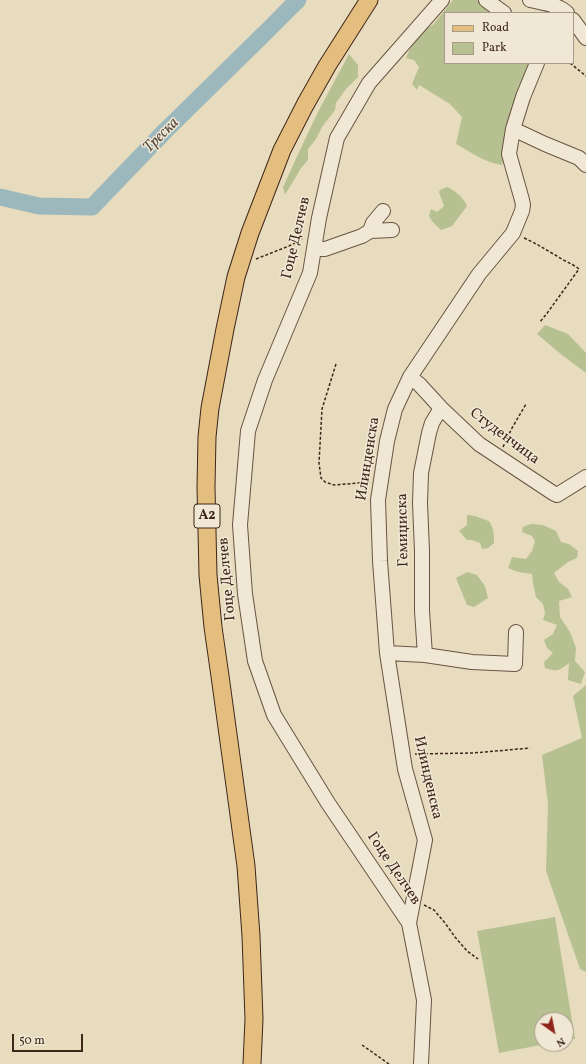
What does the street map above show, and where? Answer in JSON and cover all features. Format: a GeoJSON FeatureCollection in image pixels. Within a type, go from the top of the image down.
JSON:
{"type":"FeatureCollection","features":[{"type":"Feature","properties":{"kind":"main road","name":"A2"},"geometry":{"type":"LineString","coordinates":[[252,1064],[254,1012],[252,936],[246,866],[213,627],[208,575],[206,487],[208,437],[212,401],[224,328],[236,277],[250,233],[282,150],[305,104],[369,0]]}},
{"type":"Feature","properties":{"kind":"street","name":"Гоце Делчев"},"geometry":{"type":"LineString","coordinates":[[421,1064],[424,1000],[409,923],[328,803],[274,715],[255,661],[245,594],[240,525],[248,431],[265,380],[310,273],[319,218],[337,138],[369,84],[442,0]]}},
{"type":"Feature","properties":{"kind":"street"},"geometry":{"type":"LineString","coordinates":[[486,0],[503,12]]}},
{"type":"Feature","properties":{"kind":"street"},"geometry":{"type":"LineString","coordinates":[[530,0],[550,4],[563,9],[566,12]]}},
{"type":"Feature","properties":{"kind":"street"},"geometry":{"type":"LineString","coordinates":[[574,21],[586,38]]}},
{"type":"Feature","properties":{"kind":"street","name":"Илинденска"},"geometry":{"type":"LineString","coordinates":[[409,923],[425,840],[405,769],[387,653],[378,500],[387,441],[395,409],[410,377],[479,274],[513,233],[522,211],[523,206],[509,154],[513,128],[523,97],[537,64]]}},
{"type":"Feature","properties":{"kind":"street"},"geometry":{"type":"LineString","coordinates":[[513,128],[545,144],[579,158],[586,165]]}},
{"type":"Feature","properties":{"kind":"street"},"geometry":{"type":"LineString","coordinates":[[370,231],[373,223],[383,210]]}},
{"type":"Feature","properties":{"kind":"street"},"geometry":{"type":"LineString","coordinates":[[314,250],[325,249],[362,236],[370,231],[392,230]]}},
{"type":"Feature","properties":{"kind":"street","name":"Студенчица"},"geometry":{"type":"LineString","coordinates":[[410,377],[419,384],[441,408],[479,444],[553,493],[557,495],[586,477]]}},
{"type":"Feature","properties":{"kind":"street","name":"Гемиџиска"},"geometry":{"type":"LineString","coordinates":[[425,655],[422,611],[420,503],[421,473],[432,423],[441,408]]}},
{"type":"Feature","properties":{"kind":"street"},"geometry":{"type":"LineString","coordinates":[[387,653],[425,655],[472,662],[515,664],[516,632]]}},
{"type":"Feature","properties":{"kind":"path"},"geometry":{"type":"LineString","coordinates":[[571,64],[586,76]]}},
{"type":"Feature","properties":{"kind":"path"},"geometry":{"type":"LineString","coordinates":[[241,263],[290,246],[301,240],[309,233],[316,235]]}},
{"type":"Feature","properties":{"kind":"path"},"geometry":{"type":"LineString","coordinates":[[513,233],[543,247],[579,269],[540,322]]}},
{"type":"Feature","properties":{"kind":"path"},"geometry":{"type":"LineString","coordinates":[[336,364],[322,409],[319,462],[321,478],[325,482],[334,485],[381,480]]}},
{"type":"Feature","properties":{"kind":"path"},"geometry":{"type":"LineString","coordinates":[[499,457],[512,428],[526,404]]}},
{"type":"Feature","properties":{"kind":"path"},"geometry":{"type":"LineString","coordinates":[[403,755],[530,748]]}},
{"type":"Feature","properties":{"kind":"path"},"geometry":{"type":"LineString","coordinates":[[412,905],[423,904],[434,910],[467,951],[478,959]]}},
{"type":"Feature","properties":{"kind":"path"},"geometry":{"type":"LineString","coordinates":[[362,1045],[389,1064]]}},
{"type":"Feature","properties":{"kind":"green space"},"geometry":{"type":"Polygon","coordinates":[[[453,0],[477,0],[492,12],[444,12],[444,64],[530,64],[502,165],[484,160],[456,144],[462,117],[450,104],[419,85],[417,90],[412,84],[419,67],[414,60],[406,58],[410,49],[424,30],[433,25],[453,0]]]}},
{"type":"Feature","properties":{"kind":"green space"},"geometry":{"type":"Polygon","coordinates":[[[349,54],[358,65],[358,77],[346,89],[336,103],[335,110],[308,149],[308,160],[301,168],[285,195],[283,187],[319,110],[349,54]]]}},
{"type":"Feature","properties":{"kind":"green space"},"geometry":{"type":"Polygon","coordinates":[[[447,187],[459,195],[467,206],[452,226],[441,230],[429,216],[431,209],[437,212],[444,206],[439,192],[447,187]]]}},
{"type":"Feature","properties":{"kind":"green space"},"geometry":{"type":"Polygon","coordinates":[[[545,325],[568,334],[586,353],[586,373],[537,334],[545,325]]]}},
{"type":"Feature","properties":{"kind":"green space"},"geometry":{"type":"Polygon","coordinates":[[[467,515],[476,516],[489,521],[492,527],[494,543],[488,548],[482,549],[480,543],[467,540],[459,531],[467,525],[467,515]]]}},
{"type":"Feature","properties":{"kind":"green space"},"geometry":{"type":"Polygon","coordinates":[[[531,524],[543,525],[556,531],[561,542],[569,544],[578,551],[577,558],[568,562],[554,573],[559,582],[568,589],[572,597],[559,601],[560,617],[570,632],[576,648],[575,661],[585,672],[581,684],[568,680],[569,663],[558,670],[545,668],[544,662],[553,653],[547,648],[544,640],[553,634],[557,625],[543,620],[545,613],[543,604],[536,597],[532,574],[518,572],[508,568],[512,557],[526,559],[532,551],[535,541],[532,536],[522,532],[523,527],[531,524]]]}},
{"type":"Feature","properties":{"kind":"green space"},"geometry":{"type":"Polygon","coordinates":[[[467,572],[477,575],[485,586],[488,598],[474,607],[467,605],[456,578],[467,572]]]}},
{"type":"Feature","properties":{"kind":"green space"},"geometry":{"type":"Polygon","coordinates":[[[586,685],[586,972],[580,969],[546,871],[548,804],[542,755],[582,738],[573,696],[586,685]]]}},
{"type":"Feature","properties":{"kind":"green space"},"geometry":{"type":"Polygon","coordinates":[[[555,917],[571,1012],[534,1012],[534,1046],[499,1053],[477,931],[555,917]]]}},
{"type":"Feature","properties":{"kind":"waterway","name":"Треска"},"geometry":{"type":"LineString","coordinates":[[0,197],[39,206],[92,207],[165,131],[298,0]]}}]}
